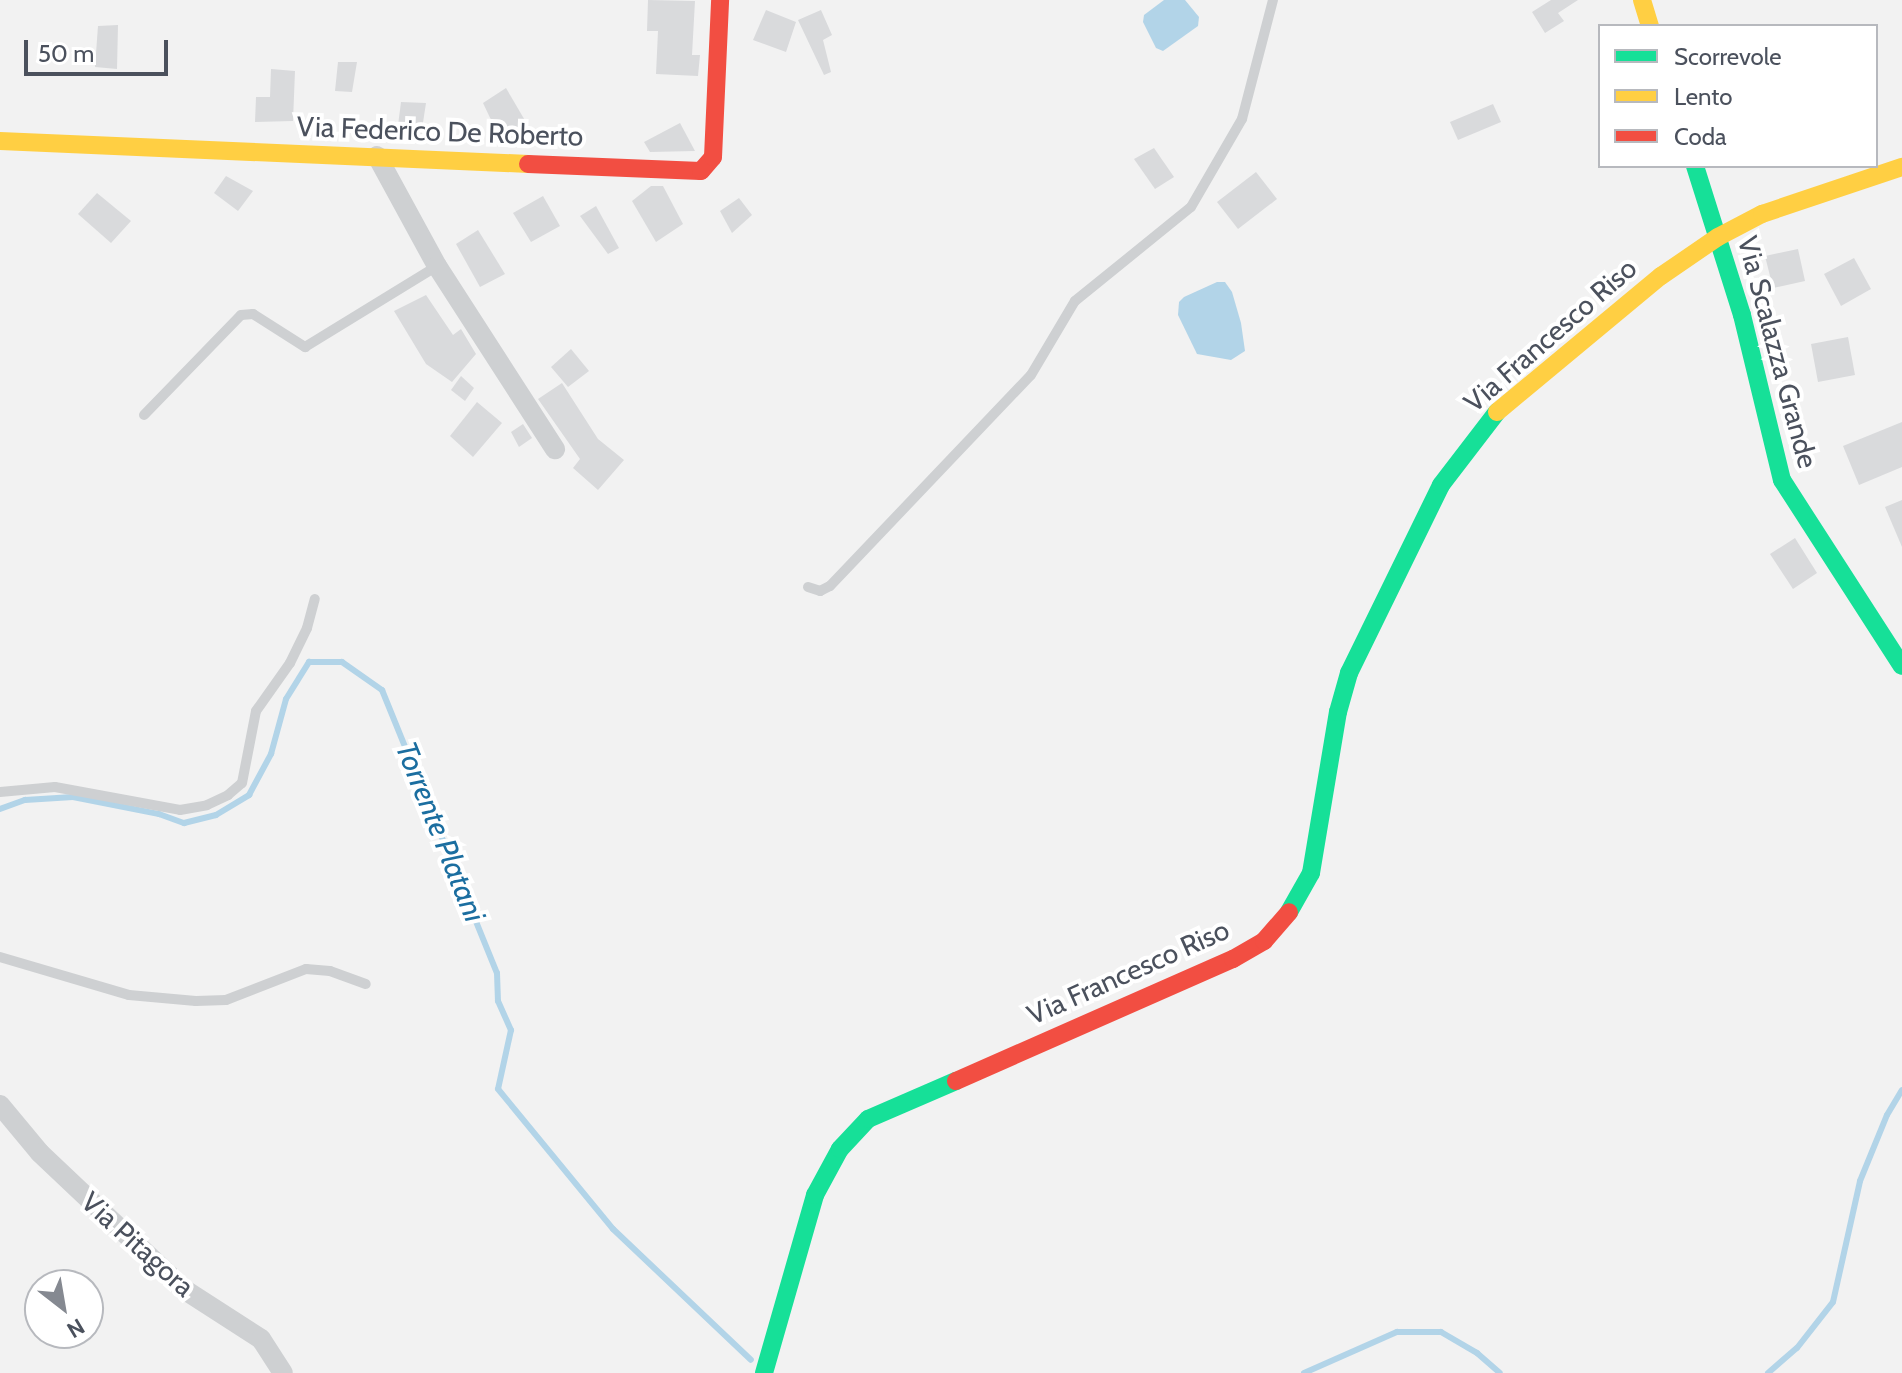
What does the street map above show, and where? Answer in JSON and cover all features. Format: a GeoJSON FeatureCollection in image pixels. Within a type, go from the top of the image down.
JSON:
{"type":"FeatureCollection","features":[{"type":"Feature","properties":{"kind":"street","name":"Via Federico De Roberto"},"geometry":{"type":"LineString","coordinates":[[0,141],[701,171],[713,157],[720,0]]}},
{"type":"Feature","properties":{"kind":"street"},"geometry":{"type":"LineString","coordinates":[[1642,0],[1649,24]]}},
{"type":"Feature","properties":{"kind":"street"},"geometry":{"type":"LineString","coordinates":[[377,156],[437,266],[555,449]]}},
{"type":"Feature","properties":{"kind":"street","name":"Via Francesco Riso"},"geometry":{"type":"LineString","coordinates":[[764,1373],[815,1195],[840,1149],[868,1119],[1233,959],[1264,941],[1282,923],[1311,873],[1338,712],[1349,673],[1441,485],[1496,413],[1661,276],[1718,237],[1762,214],[1902,167]]}},
{"type":"Feature","properties":{"kind":"street","name":"Via Scalazza Grande"},"geometry":{"type":"LineString","coordinates":[[1696,168],[1742,315],[1782,480],[1902,666]]}},
{"type":"Feature","properties":{"kind":"street","name":"Via Pitagora"},"geometry":{"type":"LineString","coordinates":[[0,1105],[40,1153],[185,1290],[261,1339],[283,1373]]}},
{"type":"Feature","properties":{"kind":"lane"},"geometry":{"type":"LineString","coordinates":[[808,587],[820,591],[830,586],[1031,375],[1075,301],[1191,207],[1242,119],[1273,0]]}},
{"type":"Feature","properties":{"kind":"lane"},"geometry":{"type":"LineString","coordinates":[[144,415],[241,315],[253,314],[305,347],[437,266]]}},
{"type":"Feature","properties":{"kind":"lane"},"geometry":{"type":"LineString","coordinates":[[0,792],[55,787],[180,810],[207,805],[228,795],[242,783],[256,711],[290,663],[307,628],[315,599]]}},
{"type":"Feature","properties":{"kind":"lane"},"geometry":{"type":"LineString","coordinates":[[0,957],[129,995],[196,1001],[226,1000],[306,969],[330,971],[366,984]]}},
{"type":"Feature","properties":{"kind":"water"},"geometry":{"type":"Polygon","coordinates":[[[1164,0],[1185,0],[1199,17],[1198,26],[1163,51],[1156,48],[1143,22],[1144,15],[1164,0]]]}},
{"type":"Feature","properties":{"kind":"water"},"geometry":{"type":"Polygon","coordinates":[[[1217,282],[1225,282],[1232,292],[1241,323],[1245,351],[1231,360],[1197,354],[1178,315],[1179,302],[1184,297],[1217,282]]]}},
{"type":"Feature","properties":{"kind":"building"},"geometry":{"type":"Polygon","coordinates":[[[648,0],[695,1],[692,55],[700,55],[698,76],[656,74],[658,31],[647,31],[648,0]]]}},
{"type":"Feature","properties":{"kind":"building"},"geometry":{"type":"Polygon","coordinates":[[[1551,0],[1578,0],[1558,13],[1564,21],[1545,33],[1532,12],[1551,0]]]}},
{"type":"Feature","properties":{"kind":"building"},"geometry":{"type":"Polygon","coordinates":[[[766,10],[796,22],[786,52],[753,40],[766,10]]]}},
{"type":"Feature","properties":{"kind":"building"},"geometry":{"type":"Polygon","coordinates":[[[821,10],[832,35],[823,40],[831,72],[824,75],[798,20],[821,10]]]}},
{"type":"Feature","properties":{"kind":"building"},"geometry":{"type":"Polygon","coordinates":[[[118,25],[117,69],[95,67],[98,26],[118,25]]]}},
{"type":"Feature","properties":{"kind":"building"},"geometry":{"type":"Polygon","coordinates":[[[338,62],[357,62],[352,92],[335,91],[338,62]]]}},
{"type":"Feature","properties":{"kind":"building"},"geometry":{"type":"Polygon","coordinates":[[[271,69],[295,71],[293,121],[255,122],[256,97],[270,97],[271,69]]]}},
{"type":"Feature","properties":{"kind":"building"},"geometry":{"type":"Polygon","coordinates":[[[506,88],[530,129],[503,145],[483,103],[506,88]]]}},
{"type":"Feature","properties":{"kind":"building"},"geometry":{"type":"Polygon","coordinates":[[[401,102],[426,103],[420,142],[396,141],[401,102]]]}},
{"type":"Feature","properties":{"kind":"building"},"geometry":{"type":"Polygon","coordinates":[[[1493,104],[1501,122],[1458,140],[1450,122],[1493,104]]]}},
{"type":"Feature","properties":{"kind":"building"},"geometry":{"type":"Polygon","coordinates":[[[680,123],[695,151],[650,152],[644,142],[680,123]]]}},
{"type":"Feature","properties":{"kind":"building"},"geometry":{"type":"Polygon","coordinates":[[[1154,148],[1174,177],[1155,189],[1134,159],[1154,148]]]}},
{"type":"Feature","properties":{"kind":"building"},"geometry":{"type":"Polygon","coordinates":[[[1256,172],[1277,199],[1238,229],[1217,202],[1256,172]]]}},
{"type":"Feature","properties":{"kind":"building"},"geometry":{"type":"Polygon","coordinates":[[[226,176],[253,191],[238,211],[214,193],[226,176]]]}},
{"type":"Feature","properties":{"kind":"building"},"geometry":{"type":"Polygon","coordinates":[[[651,186],[663,186],[683,224],[656,242],[632,201],[651,186]]]}},
{"type":"Feature","properties":{"kind":"building"},"geometry":{"type":"Polygon","coordinates":[[[97,193],[131,221],[111,243],[78,214],[97,193]]]}},
{"type":"Feature","properties":{"kind":"building"},"geometry":{"type":"Polygon","coordinates":[[[543,196],[560,226],[531,242],[513,213],[543,196]]]}},
{"type":"Feature","properties":{"kind":"building"},"geometry":{"type":"Polygon","coordinates":[[[739,198],[752,215],[732,233],[720,211],[739,198]]]}},
{"type":"Feature","properties":{"kind":"building"},"geometry":{"type":"Polygon","coordinates":[[[596,206],[619,248],[608,254],[580,216],[596,206]]]}},
{"type":"Feature","properties":{"kind":"building"},"geometry":{"type":"Polygon","coordinates":[[[478,230],[505,274],[480,287],[456,244],[478,230]]]}},
{"type":"Feature","properties":{"kind":"building"},"geometry":{"type":"Polygon","coordinates":[[[1798,249],[1805,281],[1773,288],[1765,256],[1798,249]]]}},
{"type":"Feature","properties":{"kind":"building"},"geometry":{"type":"Polygon","coordinates":[[[1854,258],[1871,289],[1841,306],[1824,274],[1854,258]]]}},
{"type":"Feature","properties":{"kind":"building"},"geometry":{"type":"Polygon","coordinates":[[[426,295],[453,335],[461,329],[476,354],[452,382],[426,364],[394,311],[426,295]]]}},
{"type":"Feature","properties":{"kind":"building"},"geometry":{"type":"Polygon","coordinates":[[[1848,337],[1855,375],[1818,382],[1811,344],[1848,337]]]}},
{"type":"Feature","properties":{"kind":"building"},"geometry":{"type":"Polygon","coordinates":[[[571,349],[589,371],[568,387],[551,367],[571,349]]]}},
{"type":"Feature","properties":{"kind":"building"},"geometry":{"type":"Polygon","coordinates":[[[461,376],[474,388],[465,401],[451,390],[461,376]]]}},
{"type":"Feature","properties":{"kind":"building"},"geometry":{"type":"Polygon","coordinates":[[[562,383],[598,439],[624,460],[598,490],[573,468],[580,459],[538,399],[562,383]]]}},
{"type":"Feature","properties":{"kind":"building"},"geometry":{"type":"Polygon","coordinates":[[[477,402],[502,423],[473,457],[450,436],[477,402]]]}},
{"type":"Feature","properties":{"kind":"building"},"geometry":{"type":"Polygon","coordinates":[[[1902,422],[1902,467],[1859,485],[1843,446],[1902,422]]]}},
{"type":"Feature","properties":{"kind":"building"},"geometry":{"type":"Polygon","coordinates":[[[523,424],[532,438],[519,447],[511,432],[523,424]]]}},
{"type":"Feature","properties":{"kind":"building"},"geometry":{"type":"Polygon","coordinates":[[[1902,500],[1902,547],[1885,507],[1902,500]]]}},
{"type":"Feature","properties":{"kind":"building"},"geometry":{"type":"Polygon","coordinates":[[[1795,538],[1817,573],[1793,589],[1770,554],[1795,538]]]}},
{"type":"Feature","properties":{"kind":"waterway","name":"Torrente Platani"},"geometry":{"type":"LineString","coordinates":[[0,809],[25,800],[73,797],[159,814],[184,823],[216,815],[249,795],[271,754],[286,699],[309,662],[342,662],[382,690],[497,973],[498,1001],[511,1030],[498,1089],[613,1229],[751,1360]]}},
{"type":"Feature","properties":{"kind":"waterway","name":"Torrente Platani"},"geometry":{"type":"LineString","coordinates":[[1768,1373],[1797,1348],[1833,1302],[1860,1181],[1887,1115],[1902,1090]]}},
{"type":"Feature","properties":{"kind":"waterway","name":"Torrente Platani"},"geometry":{"type":"LineString","coordinates":[[1304,1373],[1397,1332],[1441,1332],[1477,1353],[1500,1373]]}},
{"type":"Feature","properties":{"kind":"traffic: fast"},"geometry":{"type":"LineString","coordinates":[[1696,168],[1742,315],[1782,480],[1902,666]]}},
{"type":"Feature","properties":{"kind":"traffic: fast"},"geometry":{"type":"LineString","coordinates":[[1289,912],[1311,873],[1338,712],[1349,673],[1441,485],[1497,412]]}},
{"type":"Feature","properties":{"kind":"traffic: fast"},"geometry":{"type":"LineString","coordinates":[[764,1373],[815,1195],[840,1149],[868,1119],[956,1081]]}},
{"type":"Feature","properties":{"kind":"traffic: slow"},"geometry":{"type":"LineString","coordinates":[[1642,0],[1649,24]]}},
{"type":"Feature","properties":{"kind":"traffic: slow"},"geometry":{"type":"LineString","coordinates":[[0,141],[528,164]]}},
{"type":"Feature","properties":{"kind":"traffic: slow"},"geometry":{"type":"LineString","coordinates":[[1497,412],[1661,276],[1718,237],[1762,214],[1902,167]]}},
{"type":"Feature","properties":{"kind":"traffic: jam"},"geometry":{"type":"LineString","coordinates":[[528,164],[701,171],[713,157],[720,0]]}},
{"type":"Feature","properties":{"kind":"traffic: jam"},"geometry":{"type":"LineString","coordinates":[[956,1081],[1233,959],[1264,941],[1289,912]]}}]}
